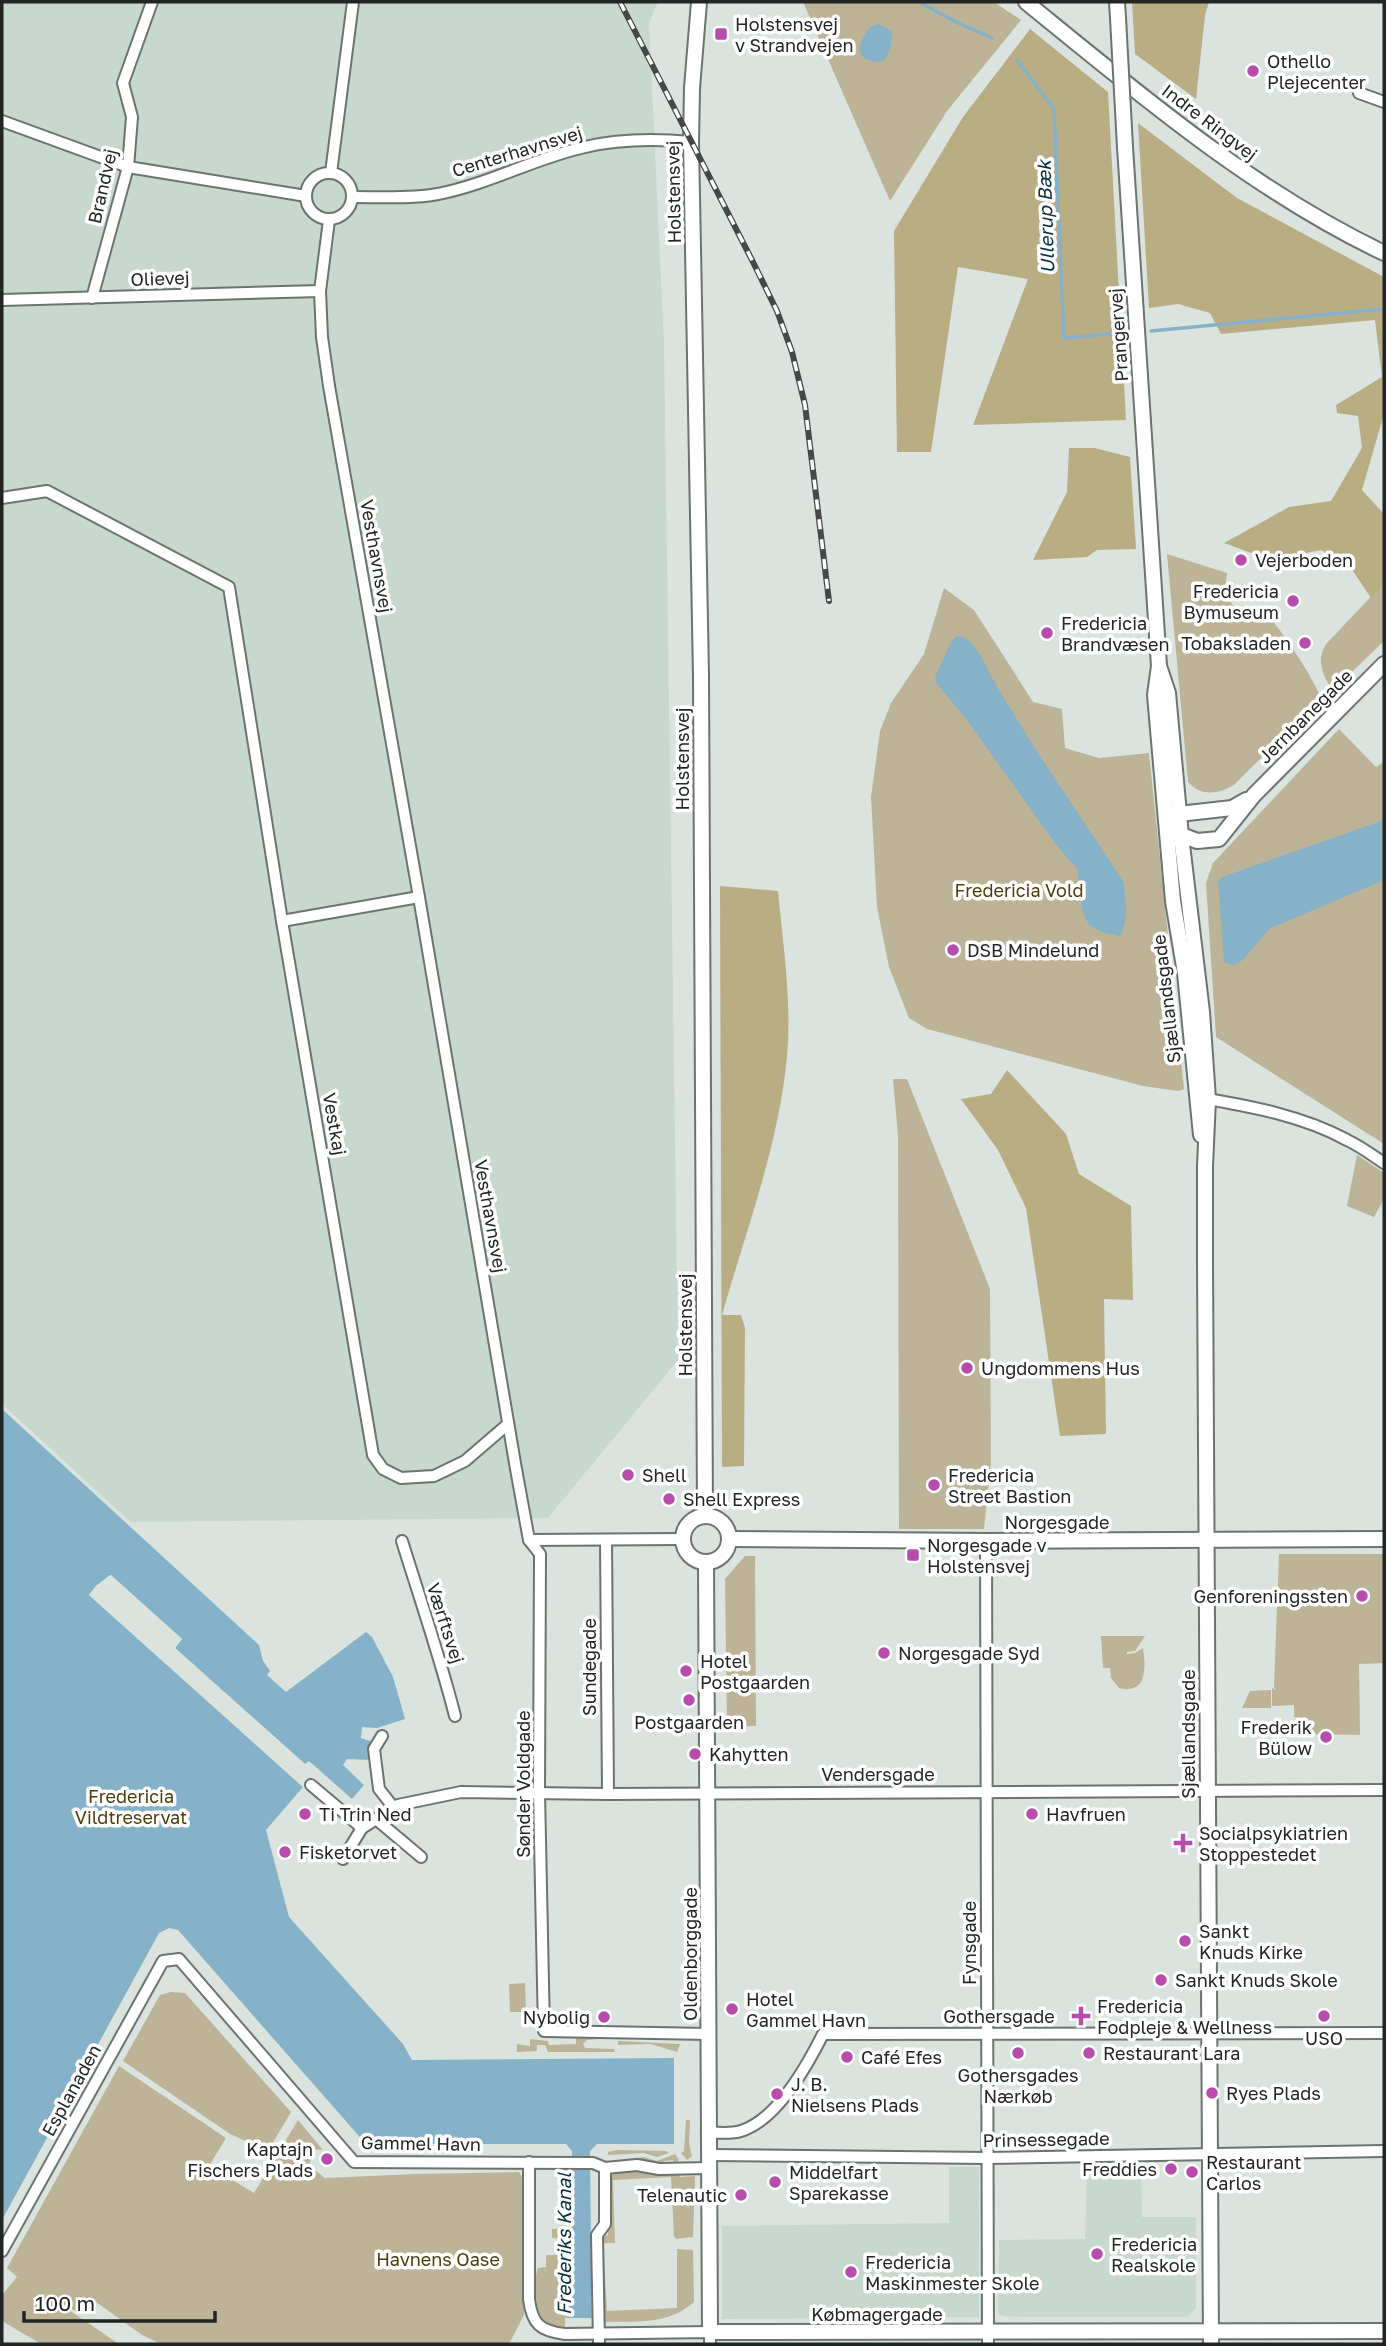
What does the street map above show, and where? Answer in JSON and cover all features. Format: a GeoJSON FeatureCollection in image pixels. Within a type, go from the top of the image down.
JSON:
{"type":"FeatureCollection","features":[{"type":"Feature","properties":{"kind":"street","name":"Brandvej"},"geometry":{"type":"LineString","coordinates":[[92,298],[128,167],[132,117],[123,83],[152,2]]}},
{"type":"Feature","properties":{"kind":"street"},"geometry":{"type":"LineString","coordinates":[[331,173],[353,2]]}},
{"type":"Feature","properties":{"kind":"street","name":"Holstensvej"},"geometry":{"type":"LineString","coordinates":[[699,2],[691,142],[701,676],[705,1516]]}},
{"type":"Feature","properties":{"kind":"street","name":"Indre Ringvej"},"geometry":{"type":"LineString","coordinates":[[1026,2],[1156,107],[1253,179],[1301,209],[1384,253]]}},
{"type":"Feature","properties":{"kind":"street","name":"Prangervej"},"geometry":{"type":"LineString","coordinates":[[1117,2],[1159,666],[1155,695],[1167,828]]}},
{"type":"Feature","properties":{"kind":"street"},"geometry":{"type":"LineString","coordinates":[[1359,93],[1384,102]]}},
{"type":"Feature","properties":{"kind":"street"},"geometry":{"type":"LineString","coordinates":[[2,121],[128,167],[306,196]]}},
{"type":"Feature","properties":{"kind":"street","name":"Centerhavnsvej"},"geometry":{"type":"LineString","coordinates":[[352,197],[437,194],[469,186],[584,147],[663,139],[691,142]]}},
{"type":"Feature","properties":{"kind":"street"},"geometry":{"type":"LineString","coordinates":[[331,173],[344,178],[352,190],[352,197],[348,211],[329,220],[310,210],[306,196],[310,182],[316,177],[331,173]]}},
{"type":"Feature","properties":{"kind":"street","name":"Vesthavnsvej"},"geometry":{"type":"LineString","coordinates":[[329,220],[320,291],[322,337],[329,386],[529,1540]]}},
{"type":"Feature","properties":{"kind":"street","name":"Olievej"},"geometry":{"type":"LineString","coordinates":[[2,300],[320,291]]}},
{"type":"Feature","properties":{"kind":"street","name":"Vestkaj"},"geometry":{"type":"LineString","coordinates":[[2,498],[47,491],[229,587],[282,921],[373,1455],[383,1469],[401,1478],[434,1476],[466,1461],[508,1424]]}},
{"type":"Feature","properties":{"kind":"street","name":"Jernbanegade"},"geometry":{"type":"LineString","coordinates":[[1167,828],[1197,841],[1219,839],[1254,795],[1384,664]]}},
{"type":"Feature","properties":{"kind":"street","name":"Prangervej"},"geometry":{"type":"LineString","coordinates":[[1159,666],[1168,693],[1179,814]]}},
{"type":"Feature","properties":{"kind":"street","name":"Jernbanegade"},"geometry":{"type":"LineString","coordinates":[[1179,814],[1232,808],[1254,795]]}},
{"type":"Feature","properties":{"kind":"street"},"geometry":{"type":"LineString","coordinates":[[1167,828],[1179,814]]}},
{"type":"Feature","properties":{"kind":"street","name":"Sjællandsgade"},"geometry":{"type":"LineString","coordinates":[[1179,814],[1202,1012],[1211,2338]]}},
{"type":"Feature","properties":{"kind":"street","name":"Sjællandsgade"},"geometry":{"type":"LineString","coordinates":[[1167,828],[1173,901],[1202,1098]]}},
{"type":"Feature","properties":{"kind":"street"},"geometry":{"type":"LineString","coordinates":[[282,921],[419,897]]}},
{"type":"Feature","properties":{"kind":"street"},"geometry":{"type":"LineString","coordinates":[[1202,1098],[1283,1115],[1315,1125],[1347,1139],[1384,1163]]}},
{"type":"Feature","properties":{"kind":"street"},"geometry":{"type":"LineString","coordinates":[[705,1516],[722,1522],[729,1532],[729,1539],[723,1556],[706,1563],[690,1556],[682,1539],[689,1523],[705,1516]]}},
{"type":"Feature","properties":{"kind":"street"},"geometry":{"type":"LineString","coordinates":[[529,1540],[682,1539]]}},
{"type":"Feature","properties":{"kind":"street","name":"Norgesgade"},"geometry":{"type":"LineString","coordinates":[[729,1539],[1384,1539]]}},
{"type":"Feature","properties":{"kind":"street","name":"Sønder Voldgade"},"geometry":{"type":"LineString","coordinates":[[529,1540],[540,1554],[539,1792],[544,2031],[709,2034]]}},
{"type":"Feature","properties":{"kind":"street","name":"Værftsvej"},"geometry":{"type":"LineString","coordinates":[[402,1541],[440,1658],[455,1716]]}},
{"type":"Feature","properties":{"kind":"street","name":"Sundegade"},"geometry":{"type":"LineString","coordinates":[[606,1541],[608,1794]]}},
{"type":"Feature","properties":{"kind":"street","name":"Fynsgade"},"geometry":{"type":"LineString","coordinates":[[986,1541],[988,2339]]}},
{"type":"Feature","properties":{"kind":"street","name":"Oldenborggade"},"geometry":{"type":"LineString","coordinates":[[706,1563],[710,2338]]}},
{"type":"Feature","properties":{"kind":"street"},"geometry":{"type":"LineString","coordinates":[[382,1736],[374,1749],[379,1789],[394,1808]]}},
{"type":"Feature","properties":{"kind":"street"},"geometry":{"type":"LineString","coordinates":[[312,1785],[362,1828],[343,1859]]}},
{"type":"Feature","properties":{"kind":"street","name":"Vendersgade"},"geometry":{"type":"LineString","coordinates":[[362,1828],[398,1805],[461,1792],[608,1794],[709,1791],[1384,1790]]}},
{"type":"Feature","properties":{"kind":"street"},"geometry":{"type":"LineString","coordinates":[[377,1819],[421,1857]]}},
{"type":"Feature","properties":{"kind":"street","name":"Gammel Havn"},"geometry":{"type":"LineString","coordinates":[[179,1959],[354,2162],[593,2163],[605,2168],[637,2165],[659,2169],[709,2161]]}},
{"type":"Feature","properties":{"kind":"street","name":"Esplanaden"},"geometry":{"type":"LineString","coordinates":[[2,2251],[163,1961],[179,1959]]}},
{"type":"Feature","properties":{"kind":"street","name":"Gothersgade"},"geometry":{"type":"LineString","coordinates":[[709,2132],[738,2132],[753,2126],[775,2106],[798,2078],[823,2034],[1384,2034]]}},
{"type":"Feature","properties":{"kind":"street","name":"Prinsessegade"},"geometry":{"type":"LineString","coordinates":[[709,2161],[1382,2151]]}},
{"type":"Feature","properties":{"kind":"street","name":"Købmagergade"},"geometry":{"type":"LineString","coordinates":[[529,2162],[529,2299],[531,2314],[538,2325],[549,2332],[599,2339],[988,2339],[1211,2338],[1384,2331]]}},
{"type":"Feature","properties":{"kind":"street"},"geometry":{"type":"LineString","coordinates":[[599,2339],[597,2235],[605,2224],[605,2168]]}},
{"type":"Feature","properties":{"kind":"shaded area"},"geometry":{"type":"Polygon","coordinates":[[[2,2],[658,2],[649,23],[664,345],[678,1360],[548,1518],[131,1522],[2,1404],[2,2]]]}},
{"type":"Feature","properties":{"kind":"shaded area"},"geometry":{"type":"Polygon","coordinates":[[[1132,2],[1209,2],[1205,15],[1196,99],[1135,54],[1132,2]]]}},
{"type":"Feature","properties":{"kind":"shaded area"},"geometry":{"type":"Polygon","coordinates":[[[1030,29],[1108,92],[1126,420],[973,425],[1028,279],[958,267],[931,452],[897,452],[894,231],[963,117],[1030,29]]]}},
{"type":"Feature","properties":{"kind":"shaded area"},"geometry":{"type":"Polygon","coordinates":[[[1138,123],[1237,198],[1384,277],[1384,414],[1362,490],[1384,514],[1384,583],[1371,598],[1349,565],[1321,550],[1270,560],[1224,543],[1289,507],[1331,501],[1362,448],[1358,416],[1337,413],[1336,405],[1382,377],[1375,320],[1221,334],[1210,313],[1178,304],[1149,308],[1138,123]]]}},
{"type":"Feature","properties":{"kind":"shaded area"},"geometry":{"type":"Polygon","coordinates":[[[1069,448],[1095,448],[1130,457],[1136,549],[1097,550],[1087,557],[1033,560],[1067,492],[1069,448]]]}},
{"type":"Feature","properties":{"kind":"shaded area"},"geometry":{"type":"Polygon","coordinates":[[[720,886],[778,891],[788,1015],[787,1056],[777,1122],[722,1315],[741,1315],[745,1328],[744,1466],[722,1467],[720,886]]]}},
{"type":"Feature","properties":{"kind":"shaded area"},"geometry":{"type":"Polygon","coordinates":[[[1007,1070],[1066,1134],[1079,1174],[1131,1206],[1133,1300],[1104,1299],[1106,1434],[1060,1436],[1026,1208],[998,1150],[961,1099],[991,1094],[1007,1070]]]}},
{"type":"Feature","properties":{"kind":"shaded area","name":"Fredericia Maskinmester Skole"},"geometry":{"type":"Polygon","coordinates":[[[949,2167],[979,2167],[979,2317],[722,2319],[722,2226],[949,2223],[949,2167]]]}},
{"type":"Feature","properties":{"kind":"shaded area","name":"Fredericia Realskole"},"geometry":{"type":"Polygon","coordinates":[[[1087,2167],[1141,2167],[1142,2217],[1196,2217],[1196,2308],[1188,2317],[1023,2317],[1002,2316],[998,2313],[999,2240],[1085,2239],[1087,2167]]]}},
{"type":"Feature","properties":{"kind":"green space"},"geometry":{"type":"Polygon","coordinates":[[[803,2],[994,2],[1021,20],[947,111],[890,201],[803,2]]]}},
{"type":"Feature","properties":{"kind":"green space"},"geometry":{"type":"Polygon","coordinates":[[[1167,554],[1227,573],[1227,594],[1233,605],[1250,618],[1262,608],[1297,655],[1325,705],[1282,737],[1234,785],[1216,792],[1204,792],[1188,782],[1167,554]]]}},
{"type":"Feature","properties":{"kind":"green space"},"geometry":{"type":"Polygon","coordinates":[[[1384,583],[1384,641],[1332,691],[1322,667],[1323,649],[1384,583]]]}},
{"type":"Feature","properties":{"kind":"green space","name":"Fredericia Vold"},"geometry":{"type":"Polygon","coordinates":[[[944,588],[974,610],[1033,702],[1062,709],[1065,748],[1099,758],[1149,753],[1184,1089],[1178,1091],[1143,1086],[927,1029],[909,1018],[889,967],[877,907],[871,797],[880,731],[891,703],[924,654],[944,588]]]}},
{"type":"Feature","properties":{"kind":"green space"},"geometry":{"type":"Polygon","coordinates":[[[1339,729],[1376,767],[1384,762],[1384,1144],[1216,1037],[1206,883],[1213,863],[1339,729]]]}},
{"type":"Feature","properties":{"kind":"green space"},"geometry":{"type":"Polygon","coordinates":[[[893,1079],[907,1079],[990,1289],[991,1462],[984,1529],[899,1529],[898,1136],[893,1079]]]}},
{"type":"Feature","properties":{"kind":"green space"},"geometry":{"type":"Polygon","coordinates":[[[1357,1155],[1384,1173],[1384,1199],[1374,1217],[1347,1206],[1357,1155]]]}},
{"type":"Feature","properties":{"kind":"green space"},"geometry":{"type":"Polygon","coordinates":[[[1279,1554],[1384,1554],[1384,1663],[1359,1664],[1360,1735],[1304,1734],[1304,1722],[1294,1717],[1294,1705],[1272,1706],[1272,1688],[1276,1690],[1279,1554]]]}},
{"type":"Feature","properties":{"kind":"green space"},"geometry":{"type":"Polygon","coordinates":[[[745,1556],[755,1556],[756,1726],[727,1727],[725,1579],[745,1556]]]}},
{"type":"Feature","properties":{"kind":"green space"},"geometry":{"type":"Polygon","coordinates":[[[1101,1636],[1145,1636],[1135,1651],[1127,1652],[1135,1653],[1143,1648],[1143,1678],[1135,1688],[1119,1688],[1111,1678],[1110,1668],[1103,1668],[1101,1636]]]}},
{"type":"Feature","properties":{"kind":"green space"},"geometry":{"type":"Polygon","coordinates":[[[1271,1690],[1271,1708],[1242,1708],[1250,1691],[1271,1690]]]}},
{"type":"Feature","properties":{"kind":"green space"},"geometry":{"type":"Polygon","coordinates":[[[525,1983],[526,2012],[510,2012],[509,1984],[525,1983]]]}},
{"type":"Feature","properties":{"kind":"green space"},"geometry":{"type":"Polygon","coordinates":[[[171,1992],[185,1993],[291,2112],[268,2151],[230,2134],[123,2061],[160,1995],[171,1992]]]}},
{"type":"Feature","properties":{"kind":"green space"},"geometry":{"type":"Polygon","coordinates":[[[581,2036],[614,2036],[587,2040],[583,2044],[585,2048],[614,2049],[615,2052],[548,2052],[545,2045],[537,2045],[537,2051],[517,2052],[517,2044],[530,2046],[530,2039],[548,2041],[549,2045],[576,2044],[576,2039],[581,2036]]]}},
{"type":"Feature","properties":{"kind":"green space"},"geometry":{"type":"Polygon","coordinates":[[[618,2041],[680,2044],[677,2052],[651,2044],[618,2045],[618,2041]]]}},
{"type":"Feature","properties":{"kind":"green space","name":"Havnens Oase"},"geometry":{"type":"Polygon","coordinates":[[[119,2066],[226,2138],[209,2166],[254,2193],[298,2120],[323,2150],[312,2149],[309,2169],[325,2178],[519,2172],[523,2179],[524,2315],[509,2344],[161,2344],[142,2335],[89,2297],[77,2312],[44,2293],[119,2344],[41,2344],[2,2321],[2,2295],[17,2277],[7,2268],[119,2066]]]}},
{"type":"Feature","properties":{"kind":"green space"},"geometry":{"type":"Polygon","coordinates":[[[686,2120],[690,2120],[689,2143],[692,2156],[687,2160],[681,2153],[684,2151],[686,2120]]]}},
{"type":"Feature","properties":{"kind":"green space"},"geometry":{"type":"Polygon","coordinates":[[[617,2150],[669,2153],[657,2157],[644,2153],[608,2155],[608,2152],[617,2150]]]}},
{"type":"Feature","properties":{"kind":"green space"},"geometry":{"type":"Polygon","coordinates":[[[675,2154],[679,2160],[674,2165],[673,2160],[664,2161],[660,2166],[608,2164],[609,2161],[644,2157],[657,2161],[675,2154]]]}},
{"type":"Feature","properties":{"kind":"green space"},"geometry":{"type":"Polygon","coordinates":[[[548,2168],[573,2168],[573,2256],[567,2257],[568,2318],[565,2319],[565,2327],[544,2321],[537,2306],[538,2268],[546,2267],[546,2255],[563,2253],[563,2239],[552,2238],[552,2229],[561,2229],[563,2187],[560,2187],[559,2169],[548,2168]]]}},
{"type":"Feature","properties":{"kind":"green space"},"geometry":{"type":"Polygon","coordinates":[[[636,2169],[658,2174],[679,2172],[680,2177],[695,2176],[693,2237],[676,2239],[674,2236],[671,2177],[613,2180],[615,2243],[603,2243],[607,2311],[677,2308],[677,2249],[693,2250],[694,2302],[684,2310],[662,2319],[601,2322],[600,2238],[608,2235],[608,2172],[636,2169]]]}},
{"type":"Feature","properties":{"kind":"water"},"geometry":{"type":"Polygon","coordinates":[[[878,24],[892,31],[892,39],[886,58],[875,62],[864,58],[859,51],[867,31],[878,24]]]}},
{"type":"Feature","properties":{"kind":"water"},"geometry":{"type":"Polygon","coordinates":[[[957,636],[964,637],[976,648],[1028,737],[1123,881],[1126,916],[1120,936],[1101,932],[1089,925],[1083,913],[1077,869],[1058,847],[963,715],[936,683],[935,677],[951,642],[957,636]]]}},
{"type":"Feature","properties":{"kind":"water"},"geometry":{"type":"Polygon","coordinates":[[[1384,820],[1384,880],[1269,929],[1243,960],[1233,965],[1224,962],[1218,882],[1222,877],[1384,820]]]}},
{"type":"Feature","properties":{"kind":"water","name":"Fredericia Vildtreservat"},"geometry":{"type":"Polygon","coordinates":[[[2,1409],[259,1645],[263,1661],[270,1671],[267,1675],[286,1692],[366,1632],[372,1637],[393,1677],[405,1719],[377,1728],[362,1727],[361,1738],[370,1741],[372,1760],[347,1759],[343,1765],[364,1785],[352,1799],[309,1761],[305,1764],[175,1648],[182,1639],[111,1575],[89,1595],[303,1787],[266,1830],[289,1917],[403,2044],[412,2060],[674,2058],[674,2144],[597,2144],[590,2151],[592,2344],[568,2344],[567,2257],[573,2255],[572,2151],[566,2144],[366,2144],[178,1930],[169,1928],[159,1933],[2,2220],[2,1409]]]}},
{"type":"Feature","properties":{"kind":"pier"},"geometry":{"type":"Polygon","coordinates":[[[110,1575],[182,1639],[175,1648],[307,1766],[302,1767],[172,1650],[171,1646],[177,1639],[110,1580],[94,1595],[305,1785],[303,1787],[89,1595],[110,1575]]]}},
{"type":"Feature","properties":{"kind":"pier"},"geometry":{"type":"Polygon","coordinates":[[[565,2318],[595,2318],[596,2344],[566,2344],[565,2318]]]}},
{"type":"Feature","properties":{"kind":"waterway","name":"Ullerup Bæk"},"geometry":{"type":"LineString","coordinates":[[919,2],[992,38]]}},
{"type":"Feature","properties":{"kind":"waterway","name":"Ullerup Bæk"},"geometry":{"type":"LineString","coordinates":[[1017,60],[1054,109],[1064,338],[1111,334]]}},
{"type":"Feature","properties":{"kind":"waterway","name":"Ullerup Bæk"},"geometry":{"type":"LineString","coordinates":[[1151,331],[1384,309]]}},
{"type":"Feature","properties":{"kind":"railway"},"geometry":{"type":"LineString","coordinates":[[620,2],[753,262],[777,311],[792,352],[805,405],[829,601]]}},
{"type":"Feature","properties":{"kind":"place","name":"Holstensvej v Strandvejen"},"geometry":{"type":"Point","coordinates":[721,34]}},
{"type":"Feature","properties":{"kind":"place","name":"Othello Plejecenter"},"geometry":{"type":"Point","coordinates":[1253,71]}},
{"type":"Feature","properties":{"kind":"place","name":"Vejerboden"},"geometry":{"type":"Point","coordinates":[1241,560]}},
{"type":"Feature","properties":{"kind":"place","name":"Fredericia Bymuseum"},"geometry":{"type":"Point","coordinates":[1293,601]}},
{"type":"Feature","properties":{"kind":"place","name":"Fredericia Brandvæsen"},"geometry":{"type":"Point","coordinates":[1047,633]}},
{"type":"Feature","properties":{"kind":"place","name":"Tobaksladen"},"geometry":{"type":"Point","coordinates":[1305,643]}},
{"type":"Feature","properties":{"kind":"place","name":"DSB Mindelund"},"geometry":{"type":"Point","coordinates":[953,950]}},
{"type":"Feature","properties":{"kind":"place","name":"Ungdommens Hus"},"geometry":{"type":"Point","coordinates":[967,1368]}},
{"type":"Feature","properties":{"kind":"place","name":"Shell"},"geometry":{"type":"Point","coordinates":[628,1475]}},
{"type":"Feature","properties":{"kind":"place","name":"Fredericia Street Bastion"},"geometry":{"type":"Point","coordinates":[934,1485]}},
{"type":"Feature","properties":{"kind":"place","name":"Shell Express"},"geometry":{"type":"Point","coordinates":[669,1499]}},
{"type":"Feature","properties":{"kind":"place","name":"Norgesgade v Holstensvej"},"geometry":{"type":"Point","coordinates":[913,1555]}},
{"type":"Feature","properties":{"kind":"place","name":"Genforeningssten"},"geometry":{"type":"Point","coordinates":[1362,1596]}},
{"type":"Feature","properties":{"kind":"place","name":"Norgesgade Syd"},"geometry":{"type":"Point","coordinates":[884,1653]}},
{"type":"Feature","properties":{"kind":"place","name":"Hotel Postgaarden"},"geometry":{"type":"Point","coordinates":[686,1671]}},
{"type":"Feature","properties":{"kind":"place","name":"Postgaarden"},"geometry":{"type":"Point","coordinates":[689,1700]}},
{"type":"Feature","properties":{"kind":"place","name":"Frederik Bülow"},"geometry":{"type":"Point","coordinates":[1326,1737]}},
{"type":"Feature","properties":{"kind":"place","name":"Kahytten"},"geometry":{"type":"Point","coordinates":[695,1754]}},
{"type":"Feature","properties":{"kind":"place","name":"Ti Trin Ned"},"geometry":{"type":"Point","coordinates":[305,1814]}},
{"type":"Feature","properties":{"kind":"place","name":"Havfruen"},"geometry":{"type":"Point","coordinates":[1032,1814]}},
{"type":"Feature","properties":{"kind":"place","name":"Socialpsykiatrien Stoppestedet"},"geometry":{"type":"Point","coordinates":[1183,1843]}},
{"type":"Feature","properties":{"kind":"place","name":"Fisketorvet"},"geometry":{"type":"Point","coordinates":[285,1852]}},
{"type":"Feature","properties":{"kind":"place","name":"Sankt Knuds Kirke"},"geometry":{"type":"Point","coordinates":[1185,1941]}},
{"type":"Feature","properties":{"kind":"place","name":"Sankt Knuds Skole"},"geometry":{"type":"Point","coordinates":[1161,1980]}},
{"type":"Feature","properties":{"kind":"place","name":"Hotel Gammel Havn"},"geometry":{"type":"Point","coordinates":[732,2009]}},
{"type":"Feature","properties":{"kind":"place","name":"Fredericia Fodpleje & Wellness"},"geometry":{"type":"Point","coordinates":[1081,2016]}},
{"type":"Feature","properties":{"kind":"place","name":"USO"},"geometry":{"type":"Point","coordinates":[1324,2016]}},
{"type":"Feature","properties":{"kind":"place","name":"Nybolig"},"geometry":{"type":"Point","coordinates":[604,2017]}},
{"type":"Feature","properties":{"kind":"place","name":"Gothersgades Nærkøb"},"geometry":{"type":"Point","coordinates":[1018,2053]}},
{"type":"Feature","properties":{"kind":"place","name":"Restaurant Lara"},"geometry":{"type":"Point","coordinates":[1089,2053]}},
{"type":"Feature","properties":{"kind":"place","name":"Café Efes"},"geometry":{"type":"Point","coordinates":[847,2057]}},
{"type":"Feature","properties":{"kind":"place","name":"Ryes Plads"},"geometry":{"type":"Point","coordinates":[1212,2093]}},
{"type":"Feature","properties":{"kind":"place","name":"J. B. Nielsens Plads"},"geometry":{"type":"Point","coordinates":[777,2094]}},
{"type":"Feature","properties":{"kind":"place","name":"Kaptajn Fischers Plads"},"geometry":{"type":"Point","coordinates":[327,2159]}},
{"type":"Feature","properties":{"kind":"place","name":"Freddies"},"geometry":{"type":"Point","coordinates":[1171,2169]}},
{"type":"Feature","properties":{"kind":"place","name":"Restaurant Carlos"},"geometry":{"type":"Point","coordinates":[1192,2172]}},
{"type":"Feature","properties":{"kind":"place","name":"Middelfart Sparekasse"},"geometry":{"type":"Point","coordinates":[775,2182]}},
{"type":"Feature","properties":{"kind":"place","name":"Telenautic"},"geometry":{"type":"Point","coordinates":[741,2195]}},
{"type":"Feature","properties":{"kind":"place","name":"Fredericia Realskole"},"geometry":{"type":"Point","coordinates":[1097,2254]}},
{"type":"Feature","properties":{"kind":"place","name":"Fredericia Maskinmester Skole"},"geometry":{"type":"Point","coordinates":[851,2272]}},
{"type":"Feature","properties":{"kind":"water label","name":"Frederiks Kanal"},"geometry":{"type":"Point","coordinates":[563,2244]}}]}
